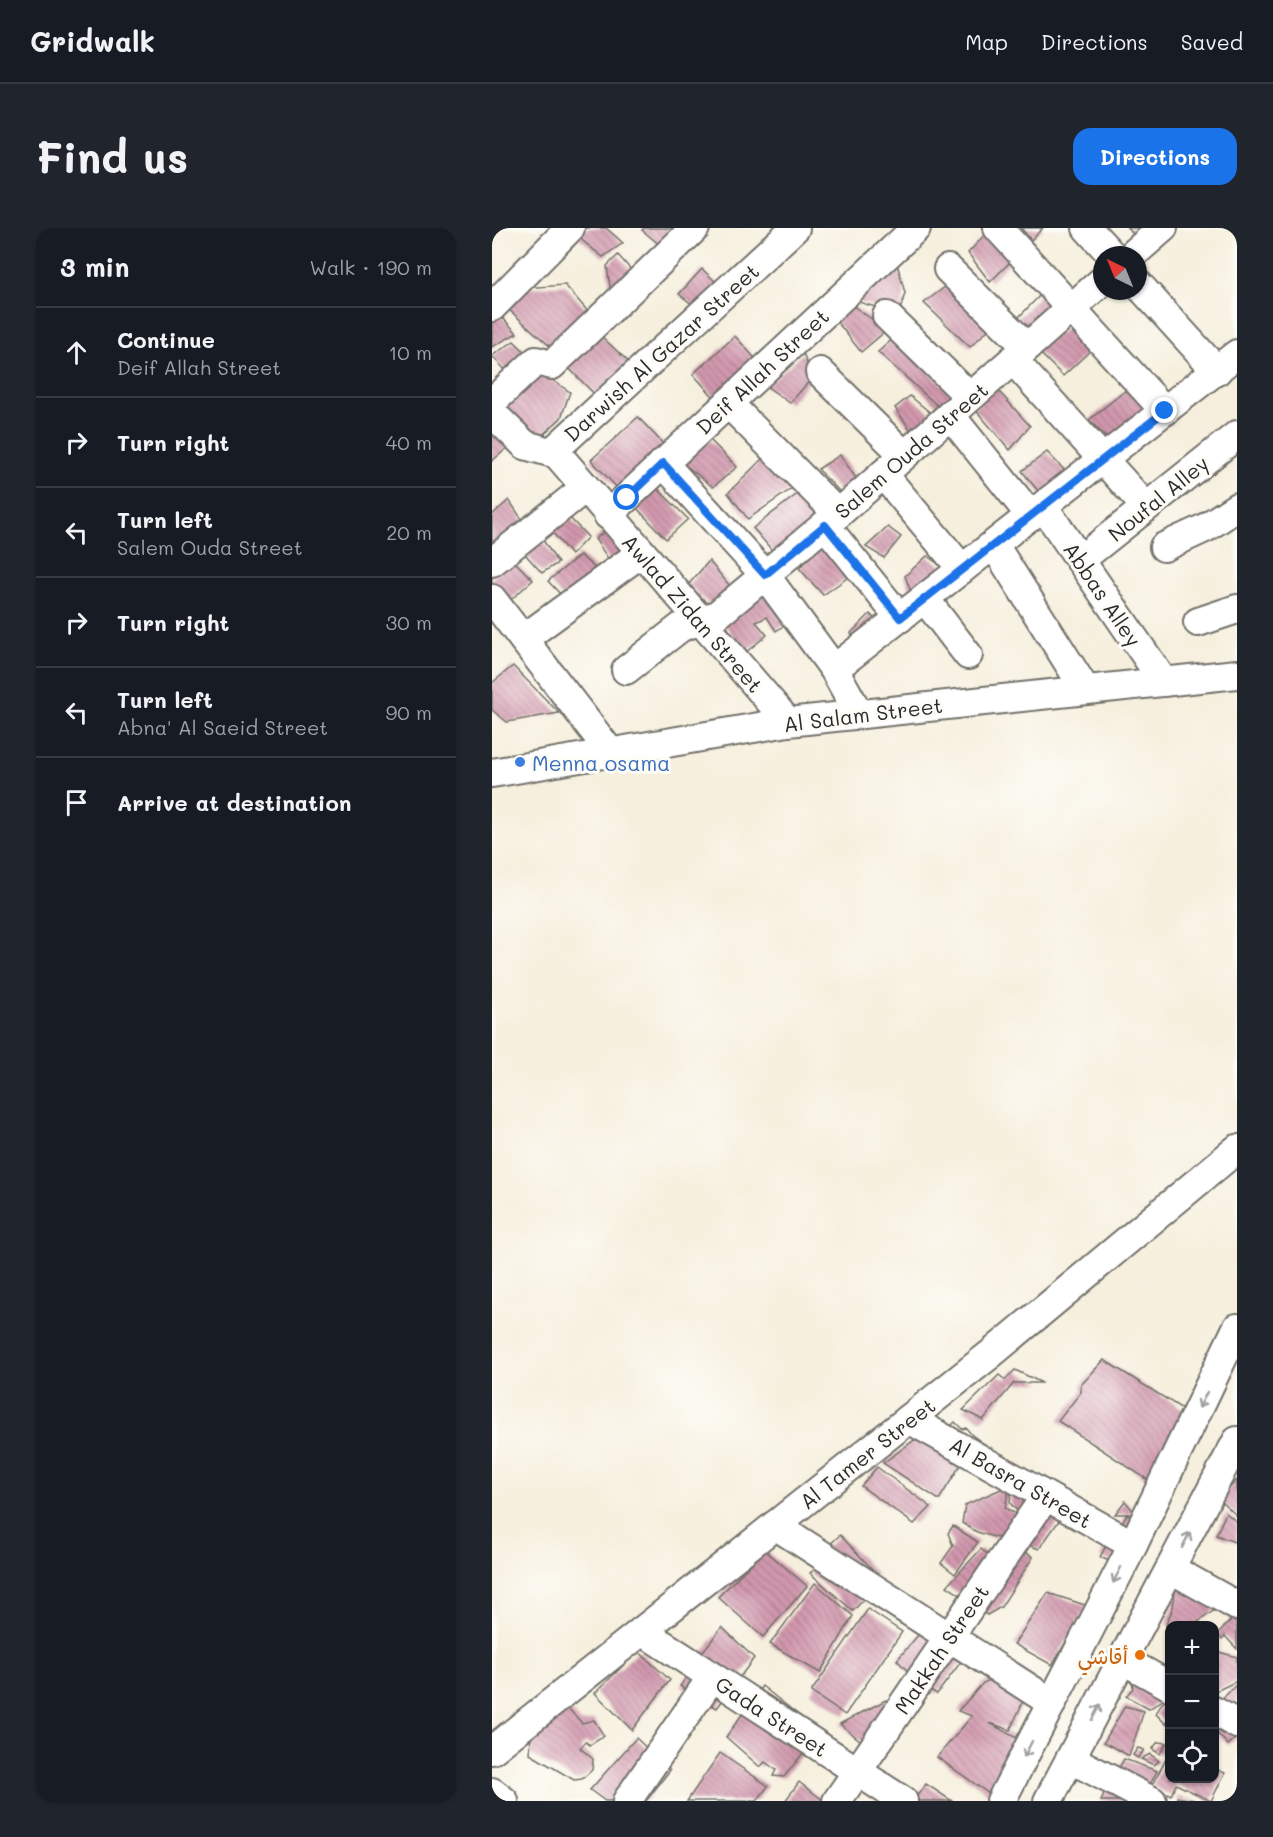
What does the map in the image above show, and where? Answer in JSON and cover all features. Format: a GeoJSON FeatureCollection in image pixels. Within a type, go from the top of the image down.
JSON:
{"type":"FeatureCollection","features":[{"type":"Feature","properties":{"kind":"street"},"geometry":{"type":"LineString","coordinates":[[492,307],[570,228]]}},
{"type":"Feature","properties":{"kind":"street"},"geometry":{"type":"LineString","coordinates":[[553,451],[525,445],[495,398],[536,361],[552,365],[695,228]]}},
{"type":"Feature","properties":{"kind":"street","name":"Darwish Al Gazar Street"},"geometry":{"type":"LineString","coordinates":[[553,451],[795,228]]}},
{"type":"Feature","properties":{"kind":"street","name":"Deif Allah Street"},"geometry":{"type":"LineString","coordinates":[[608,515],[916,228]]}},
{"type":"Feature","properties":{"kind":"street"},"geometry":{"type":"LineString","coordinates":[[998,228],[1165,411]]}},
{"type":"Feature","properties":{"kind":"street"},"geometry":{"type":"LineString","coordinates":[[1087,228],[1104,246]]}},
{"type":"Feature","properties":{"kind":"street"},"geometry":{"type":"LineString","coordinates":[[1142,246],[1163,228]]}},
{"type":"Feature","properties":{"kind":"street"},"geometry":{"type":"LineString","coordinates":[[948,269],[1020,353],[1103,459],[1146,507]]}},
{"type":"Feature","properties":{"kind":"street","name":"Salem Ouda Street"},"geometry":{"type":"LineString","coordinates":[[626,670],[681,627],[717,615],[883,474],[1093,289]]}},
{"type":"Feature","properties":{"kind":"street"},"geometry":{"type":"LineString","coordinates":[[834,669],[1227,363],[1147,292]]}},
{"type":"Feature","properties":{"kind":"street","name":"Abbas Alley"},"geometry":{"type":"LineString","coordinates":[[887,316],[960,406],[1037,511],[1080,560],[1164,682]]}},
{"type":"Feature","properties":{"kind":"street"},"geometry":{"type":"LineString","coordinates":[[820,372],[904,455]]}},
{"type":"Feature","properties":{"kind":"street"},"geometry":{"type":"LineString","coordinates":[[728,403],[831,519],[900,618]]}},
{"type":"Feature","properties":{"kind":"street","name":"Noufal Alley"},"geometry":{"type":"LineString","coordinates":[[1080,560],[1237,435]]}},
{"type":"Feature","properties":{"kind":"street","name":"Awlad Zidan Street"},"geometry":{"type":"LineString","coordinates":[[553,451],[788,722]]}},
{"type":"Feature","properties":{"kind":"street"},"geometry":{"type":"LineString","coordinates":[[663,463],[765,575],[834,669],[859,714]]}},
{"type":"Feature","properties":{"kind":"street"},"geometry":{"type":"LineString","coordinates":[[883,474],[962,569]]}},
{"type":"Feature","properties":{"kind":"street"},"geometry":{"type":"LineString","coordinates":[[492,561],[585,488]]}},
{"type":"Feature","properties":{"kind":"street"},"geometry":{"type":"LineString","coordinates":[[1164,547],[1205,528],[1237,507]]}},
{"type":"Feature","properties":{"kind":"street"},"geometry":{"type":"LineString","coordinates":[[994,544],[1085,689]]}},
{"type":"Feature","properties":{"kind":"street"},"geometry":{"type":"LineString","coordinates":[[523,639],[641,553]]}},
{"type":"Feature","properties":{"kind":"street"},"geometry":{"type":"LineString","coordinates":[[492,599],[611,753]]}},
{"type":"Feature","properties":{"kind":"street"},"geometry":{"type":"LineString","coordinates":[[925,599],[969,655]]}},
{"type":"Feature","properties":{"kind":"street"},"geometry":{"type":"LineString","coordinates":[[1198,622],[1237,609]]}},
{"type":"Feature","properties":{"kind":"street","name":"Al Salam Street"},"geometry":{"type":"LineString","coordinates":[[492,773],[788,722],[1237,674]]}},
{"type":"Feature","properties":{"kind":"street","name":"Al Tamer Street"},"geometry":{"type":"LineString","coordinates":[[492,1750],[909,1419],[1237,1149]]}},
{"type":"Feature","properties":{"kind":"street"},"geometry":{"type":"LineString","coordinates":[[1001,1801],[1132,1545],[1229,1369],[1237,1328]]}},
{"type":"Feature","properties":{"kind":"street","name":"Al Basra Street"},"geometry":{"type":"LineString","coordinates":[[909,1419],[1132,1545]]}},
{"type":"Feature","properties":{"kind":"street"},"geometry":{"type":"LineString","coordinates":[[1048,1801],[1237,1441]]}},
{"type":"Feature","properties":{"kind":"street","name":"Makkah Street"},"geometry":{"type":"LineString","coordinates":[[837,1801],[1045,1497]]}},
{"type":"Feature","properties":{"kind":"street"},"geometry":{"type":"LineString","coordinates":[[775,1525],[1052,1703]]}},
{"type":"Feature","properties":{"kind":"street"},"geometry":{"type":"LineString","coordinates":[[1171,1569],[1237,1606]]}},
{"type":"Feature","properties":{"kind":"street","name":"Gada Street"},"geometry":{"type":"LineString","coordinates":[[642,1631],[903,1801]]}},
{"type":"Feature","properties":{"kind":"street"},"geometry":{"type":"LineString","coordinates":[[1123,1660],[1165,1683]]}},
{"type":"Feature","properties":{"kind":"street"},"geometry":{"type":"LineString","coordinates":[[627,1801],[712,1677]]}},
{"type":"Feature","properties":{"kind":"street"},"geometry":{"type":"LineString","coordinates":[[1219,1713],[1237,1724]]}},
{"type":"Feature","properties":{"kind":"street"},"geometry":{"type":"LineString","coordinates":[[1071,1759],[1152,1801]]}},
{"type":"Feature","properties":{"kind":"street"},"geometry":{"type":"LineString","coordinates":[[492,1792],[504,1801]]}},
{"type":"Feature","properties":{"kind":"building"},"geometry":{"type":"Polygon","coordinates":[[[586,228],[606,228],[623,243],[603,257],[578,237],[586,228]]]}},
{"type":"Feature","properties":{"kind":"building"},"geometry":{"type":"Polygon","coordinates":[[[644,228],[680,228],[661,246],[642,230],[644,228]]]}},
{"type":"Feature","properties":{"kind":"building"},"geometry":{"type":"Polygon","coordinates":[[[1021,228],[1043,228],[1031,240],[1021,228]]]}},
{"type":"Feature","properties":{"kind":"building"},"geometry":{"type":"Polygon","coordinates":[[[1128,228],[1146,228],[1136,238],[1128,228]]]}},
{"type":"Feature","properties":{"kind":"building"},"geometry":{"type":"Polygon","coordinates":[[[990,229],[1009,263],[990,282],[968,253],[990,229]]]}},
{"type":"Feature","properties":{"kind":"building"},"geometry":{"type":"Polygon","coordinates":[[[618,255],[633,272],[611,294],[607,266],[618,255]]]}},
{"type":"Feature","properties":{"kind":"building"},"geometry":{"type":"Polygon","coordinates":[[[896,260],[905,293],[899,314],[855,301],[896,260]]]}},
{"type":"Feature","properties":{"kind":"building"},"geometry":{"type":"Polygon","coordinates":[[[702,269],[718,284],[698,309],[679,294],[702,269]]]}},
{"type":"Feature","properties":{"kind":"building"},"geometry":{"type":"Polygon","coordinates":[[[950,283],[992,326],[970,347],[924,303],[950,283]]]}},
{"type":"Feature","properties":{"kind":"building"},"geometry":{"type":"Polygon","coordinates":[[[565,285],[591,315],[554,350],[505,306],[524,288],[565,285]]]}},
{"type":"Feature","properties":{"kind":"building"},"geometry":{"type":"Polygon","coordinates":[[[1043,292],[1058,307],[1030,331],[1018,318],[1043,292]]]}},
{"type":"Feature","properties":{"kind":"building"},"geometry":{"type":"Polygon","coordinates":[[[849,303],[887,330],[861,352],[834,318],[849,303]]]}},
{"type":"Feature","properties":{"kind":"building"},"geometry":{"type":"Polygon","coordinates":[[[499,314],[517,333],[492,347],[492,321],[499,314]]]}},
{"type":"Feature","properties":{"kind":"building"},"geometry":{"type":"Polygon","coordinates":[[[1069,327],[1091,350],[1063,376],[1036,349],[1069,327]]]}},
{"type":"Feature","properties":{"kind":"building"},"geometry":{"type":"Polygon","coordinates":[[[600,335],[634,367],[600,400],[564,363],[600,335]]]}},
{"type":"Feature","properties":{"kind":"building"},"geometry":{"type":"Polygon","coordinates":[[[735,336],[760,364],[718,402],[693,374],[735,336]]]}},
{"type":"Feature","properties":{"kind":"building"},"geometry":{"type":"Polygon","coordinates":[[[895,337],[953,395],[939,407],[878,352],[895,337]]]}},
{"type":"Feature","properties":{"kind":"building"},"geometry":{"type":"Polygon","coordinates":[[[514,341],[526,353],[507,372],[492,356],[514,341]]]}},
{"type":"Feature","properties":{"kind":"building"},"geometry":{"type":"Polygon","coordinates":[[[803,353],[812,378],[790,403],[766,386],[803,353]]]}},
{"type":"Feature","properties":{"kind":"building"},"geometry":{"type":"Polygon","coordinates":[[[539,371],[570,392],[561,418],[537,440],[498,406],[539,371]]]}},
{"type":"Feature","properties":{"kind":"building"},"geometry":{"type":"Polygon","coordinates":[[[1132,385],[1153,411],[1112,443],[1089,420],[1132,385]]]}},
{"type":"Feature","properties":{"kind":"building"},"geometry":{"type":"Polygon","coordinates":[[[994,386],[1030,426],[1010,450],[974,408],[994,386]]]}},
{"type":"Feature","properties":{"kind":"building"},"geometry":{"type":"Polygon","coordinates":[[[910,396],[933,415],[912,432],[895,408],[910,396]]]}},
{"type":"Feature","properties":{"kind":"building"},"geometry":{"type":"Polygon","coordinates":[[[638,417],[667,448],[620,491],[591,460],[638,417]]]}},
{"type":"Feature","properties":{"kind":"building"},"geometry":{"type":"Polygon","coordinates":[[[492,424],[512,444],[492,461],[492,424]]]}},
{"type":"Feature","properties":{"kind":"building"},"geometry":{"type":"Polygon","coordinates":[[[710,440],[737,467],[713,487],[683,463],[710,440]]]}},
{"type":"Feature","properties":{"kind":"building"},"geometry":{"type":"Polygon","coordinates":[[[1047,452],[1069,475],[1042,496],[1022,471],[1047,452]]]}},
{"type":"Feature","properties":{"kind":"building"},"geometry":{"type":"Polygon","coordinates":[[[840,455],[858,481],[841,493],[818,469],[840,455]]]}},
{"type":"Feature","properties":{"kind":"building"},"geometry":{"type":"Polygon","coordinates":[[[764,457],[797,485],[748,519],[728,493],[764,457]]]}},
{"type":"Feature","properties":{"kind":"building"},"geometry":{"type":"Polygon","coordinates":[[[657,488],[688,519],[666,539],[634,505],[657,488]]]}},
{"type":"Feature","properties":{"kind":"building"},"geometry":{"type":"Polygon","coordinates":[[[800,492],[818,516],[776,555],[753,528],[800,492]]]}},
{"type":"Feature","properties":{"kind":"building"},"geometry":{"type":"Polygon","coordinates":[[[509,500],[525,524],[492,549],[492,515],[509,500]]]}},
{"type":"Feature","properties":{"kind":"building"},"geometry":{"type":"Polygon","coordinates":[[[568,516],[588,537],[571,555],[548,527],[568,516]]]}},
{"type":"Feature","properties":{"kind":"building"},"geometry":{"type":"Polygon","coordinates":[[[888,527],[901,537],[884,558],[866,547],[888,527]]]}},
{"type":"Feature","properties":{"kind":"building"},"geometry":{"type":"Polygon","coordinates":[[[608,529],[630,554],[613,566],[595,539],[608,529]]]}},
{"type":"Feature","properties":{"kind":"building"},"geometry":{"type":"Polygon","coordinates":[[[539,534],[558,563],[542,573],[524,553],[539,534]]]}},
{"type":"Feature","properties":{"kind":"building"},"geometry":{"type":"Polygon","coordinates":[[[824,543],[853,574],[823,595],[799,568],[824,543]]]}},
{"type":"Feature","properties":{"kind":"building"},"geometry":{"type":"Polygon","coordinates":[[[580,555],[601,574],[565,599],[548,581],[580,555]]]}},
{"type":"Feature","properties":{"kind":"building"},"geometry":{"type":"Polygon","coordinates":[[[927,556],[947,570],[913,597],[905,576],[927,556]]]}},
{"type":"Feature","properties":{"kind":"building"},"geometry":{"type":"Polygon","coordinates":[[[513,560],[533,580],[506,604],[492,587],[492,578],[513,560]]]}},
{"type":"Feature","properties":{"kind":"building"},"geometry":{"type":"Polygon","coordinates":[[[709,561],[730,586],[713,608],[688,585],[709,561]]]}},
{"type":"Feature","properties":{"kind":"building"},"geometry":{"type":"Polygon","coordinates":[[[767,590],[789,622],[776,631],[767,617],[756,622],[767,635],[745,653],[725,624],[767,590]]]}},
{"type":"Feature","properties":{"kind":"building"},"geometry":{"type":"Polygon","coordinates":[[[870,614],[879,624],[857,641],[851,633],[870,614]]]}},
{"type":"Feature","properties":{"kind":"building"},"geometry":{"type":"Polygon","coordinates":[[[513,666],[559,713],[507,722],[492,710],[492,683],[513,666]]]}},
{"type":"Feature","properties":{"kind":"building"},"geometry":{"type":"Polygon","coordinates":[[[1104,1360],[1192,1415],[1154,1484],[1058,1421],[1081,1392],[1081,1385],[1104,1360]]]}},
{"type":"Feature","properties":{"kind":"building"},"geometry":{"type":"Polygon","coordinates":[[[1015,1370],[1042,1383],[1014,1383],[983,1420],[963,1410],[999,1375],[1005,1380],[1015,1370]]]}},
{"type":"Feature","properties":{"kind":"building"},"geometry":{"type":"Polygon","coordinates":[[[944,1420],[951,1426],[955,1422],[962,1429],[966,1428],[991,1449],[931,1426],[944,1420]]]}},
{"type":"Feature","properties":{"kind":"building"},"geometry":{"type":"Polygon","coordinates":[[[920,1436],[964,1459],[939,1500],[883,1463],[920,1436]]]}},
{"type":"Feature","properties":{"kind":"building"},"geometry":{"type":"Polygon","coordinates":[[[877,1467],[931,1507],[914,1524],[861,1486],[877,1467]]]}},
{"type":"Feature","properties":{"kind":"building"},"geometry":{"type":"Polygon","coordinates":[[[1237,1480],[1237,1516],[1219,1499],[1237,1480]]]}},
{"type":"Feature","properties":{"kind":"building"},"geometry":{"type":"Polygon","coordinates":[[[1012,1482],[1039,1498],[1024,1518],[1010,1503],[1012,1482]]]}},
{"type":"Feature","properties":{"kind":"building"},"geometry":{"type":"Polygon","coordinates":[[[1010,1485],[1005,1508],[1021,1517],[1012,1529],[997,1538],[977,1532],[962,1523],[965,1505],[1010,1485]]]}},
{"type":"Feature","properties":{"kind":"building"},"geometry":{"type":"Polygon","coordinates":[[[1125,1501],[1136,1514],[1115,1514],[1125,1501]]]}},
{"type":"Feature","properties":{"kind":"building"},"geometry":{"type":"Polygon","coordinates":[[[1049,1510],[1063,1515],[1039,1549],[1023,1543],[1049,1510]]]}},
{"type":"Feature","properties":{"kind":"building"},"geometry":{"type":"Polygon","coordinates":[[[1226,1513],[1237,1522],[1237,1543],[1216,1535],[1226,1513]]]}},
{"type":"Feature","properties":{"kind":"building"},"geometry":{"type":"Polygon","coordinates":[[[1127,1514],[1132,1519],[1129,1529],[1119,1528],[1127,1514]]]}},
{"type":"Feature","properties":{"kind":"building"},"geometry":{"type":"Polygon","coordinates":[[[953,1526],[978,1542],[955,1574],[941,1563],[953,1546],[948,1533],[953,1526]]]}},
{"type":"Feature","properties":{"kind":"building"},"geometry":{"type":"Polygon","coordinates":[[[840,1535],[879,1576],[825,1549],[840,1535]]]}},
{"type":"Feature","properties":{"kind":"building"},"geometry":{"type":"Polygon","coordinates":[[[1107,1544],[1122,1548],[1113,1563],[1100,1557],[1107,1544]]]}},
{"type":"Feature","properties":{"kind":"building"},"geometry":{"type":"Polygon","coordinates":[[[1019,1548],[1033,1557],[1001,1607],[987,1615],[978,1608],[1019,1548]]]}},
{"type":"Feature","properties":{"kind":"building"},"geometry":{"type":"Polygon","coordinates":[[[981,1549],[994,1559],[962,1596],[947,1586],[981,1549]]]}},
{"type":"Feature","properties":{"kind":"building"},"geometry":{"type":"Polygon","coordinates":[[[765,1550],[807,1586],[763,1637],[718,1597],[765,1550]]]}},
{"type":"Feature","properties":{"kind":"building"},"geometry":{"type":"Polygon","coordinates":[[[820,1565],[866,1597],[853,1611],[810,1573],[820,1565]]]}},
{"type":"Feature","properties":{"kind":"building"},"geometry":{"type":"Polygon","coordinates":[[[815,1583],[853,1616],[820,1673],[770,1644],[815,1583]]]}},
{"type":"Feature","properties":{"kind":"building"},"geometry":{"type":"Polygon","coordinates":[[[1176,1583],[1216,1609],[1199,1621],[1168,1621],[1173,1607],[1176,1583]]]}},
{"type":"Feature","properties":{"kind":"building"},"geometry":{"type":"Polygon","coordinates":[[[1048,1593],[1088,1606],[1052,1665],[1014,1644],[1048,1593]]]}},
{"type":"Feature","properties":{"kind":"building"},"geometry":{"type":"Polygon","coordinates":[[[868,1609],[902,1632],[845,1715],[811,1692],[868,1609]]]}},
{"type":"Feature","properties":{"kind":"building"},"geometry":{"type":"Polygon","coordinates":[[[1237,1609],[1237,1649],[1225,1636],[1222,1639],[1219,1636],[1219,1632],[1231,1620],[1225,1614],[1237,1609]]]}},
{"type":"Feature","properties":{"kind":"building"},"geometry":{"type":"Polygon","coordinates":[[[722,1627],[754,1658],[717,1708],[680,1686],[688,1675],[726,1672],[717,1660],[713,1665],[700,1655],[722,1627]]]}},
{"type":"Feature","properties":{"kind":"building"},"geometry":{"type":"Polygon","coordinates":[[[925,1627],[942,1639],[914,1678],[897,1660],[925,1627]]]}},
{"type":"Feature","properties":{"kind":"building"},"geometry":{"type":"Polygon","coordinates":[[[949,1643],[966,1655],[937,1694],[921,1685],[949,1643]]]}},
{"type":"Feature","properties":{"kind":"building"},"geometry":{"type":"Polygon","coordinates":[[[638,1651],[670,1680],[632,1730],[595,1693],[638,1651]]]}},
{"type":"Feature","properties":{"kind":"building"},"geometry":{"type":"Polygon","coordinates":[[[1219,1652],[1237,1657],[1237,1681],[1219,1690],[1219,1652]]]}},
{"type":"Feature","properties":{"kind":"building"},"geometry":{"type":"Polygon","coordinates":[[[1132,1679],[1165,1693],[1165,1698],[1149,1709],[1126,1696],[1133,1688],[1132,1679]]]}},
{"type":"Feature","properties":{"kind":"building"},"geometry":{"type":"Polygon","coordinates":[[[990,1680],[1021,1697],[1022,1704],[1010,1730],[990,1723],[1020,1740],[992,1796],[937,1757],[972,1716],[958,1711],[983,1683],[990,1680]]]}},
{"type":"Feature","properties":{"kind":"building"},"geometry":{"type":"Polygon","coordinates":[[[1237,1684],[1237,1708],[1222,1699],[1237,1684]]]}},
{"type":"Feature","properties":{"kind":"building"},"geometry":{"type":"Polygon","coordinates":[[[762,1686],[820,1732],[784,1777],[773,1776],[776,1770],[765,1762],[760,1767],[726,1737],[762,1686]]]}},
{"type":"Feature","properties":{"kind":"building"},"geometry":{"type":"Polygon","coordinates":[[[886,1700],[896,1707],[867,1746],[840,1724],[886,1700]]]}},
{"type":"Feature","properties":{"kind":"building"},"geometry":{"type":"Polygon","coordinates":[[[1165,1701],[1165,1723],[1156,1714],[1165,1701]]]}},
{"type":"Feature","properties":{"kind":"building"},"geometry":{"type":"Polygon","coordinates":[[[565,1705],[582,1723],[594,1720],[604,1736],[590,1745],[586,1742],[580,1748],[593,1759],[592,1770],[582,1779],[574,1780],[530,1754],[531,1736],[565,1705]]]}},
{"type":"Feature","properties":{"kind":"building"},"geometry":{"type":"Polygon","coordinates":[[[1125,1706],[1144,1711],[1129,1756],[1104,1742],[1125,1706]]]}},
{"type":"Feature","properties":{"kind":"building"},"geometry":{"type":"Polygon","coordinates":[[[1219,1723],[1237,1737],[1228,1745],[1219,1735],[1219,1723]]]}},
{"type":"Feature","properties":{"kind":"building"},"geometry":{"type":"Polygon","coordinates":[[[636,1738],[670,1770],[646,1801],[605,1801],[590,1790],[636,1738]]]}},
{"type":"Feature","properties":{"kind":"building"},"geometry":{"type":"Polygon","coordinates":[[[1158,1742],[1165,1743],[1160,1754],[1152,1749],[1158,1742]]]}},
{"type":"Feature","properties":{"kind":"building"},"geometry":{"type":"Polygon","coordinates":[[[1138,1748],[1144,1750],[1138,1758],[1133,1755],[1138,1748]]]}},
{"type":"Feature","properties":{"kind":"building"},"geometry":{"type":"Polygon","coordinates":[[[720,1753],[768,1786],[757,1801],[687,1801],[720,1753]]]}},
{"type":"Feature","properties":{"kind":"building"},"geometry":{"type":"Polygon","coordinates":[[[1150,1754],[1159,1761],[1154,1765],[1141,1759],[1150,1754]]]}},
{"type":"Feature","properties":{"kind":"building"},"geometry":{"type":"Polygon","coordinates":[[[1124,1759],[1157,1771],[1150,1785],[1114,1777],[1124,1759]]]}},
{"type":"Feature","properties":{"kind":"building"},"geometry":{"type":"Polygon","coordinates":[[[1165,1761],[1165,1783],[1219,1783],[1219,1770],[1225,1773],[1211,1801],[1176,1784],[1171,1795],[1152,1786],[1165,1761]]]}},
{"type":"Feature","properties":{"kind":"building"},"geometry":{"type":"Polygon","coordinates":[[[799,1782],[824,1801],[785,1801],[799,1782]]]}},
{"type":"Feature","properties":{"kind":"building"},"geometry":{"type":"Polygon","coordinates":[[[926,1784],[952,1801],[913,1801],[926,1784]]]}},
{"type":"Feature","properties":{"kind":"building"},"geometry":{"type":"Polygon","coordinates":[[[1108,1786],[1132,1801],[1101,1801],[1108,1786]]]}},
{"type":"Feature","properties":{"kind":"building"},"geometry":{"type":"Polygon","coordinates":[[[1177,1797],[1194,1800],[1194,1801],[1177,1801],[1177,1797]]]}},
{"type":"Feature","properties":{"kind":"place","name":"Menna osama"},"geometry":{"type":"Point","coordinates":[520,762]}},
{"type":"Feature","properties":{"kind":"place","name":"أقاشي"},"geometry":{"type":"Point","coordinates":[1140,1655]}},
{"type":"Feature","properties":{"kind":"route"},"geometry":{"type":"LineString","coordinates":[[627,498],[663,463],[765,575],[825,525],[900,618],[1165,411]]}}]}
